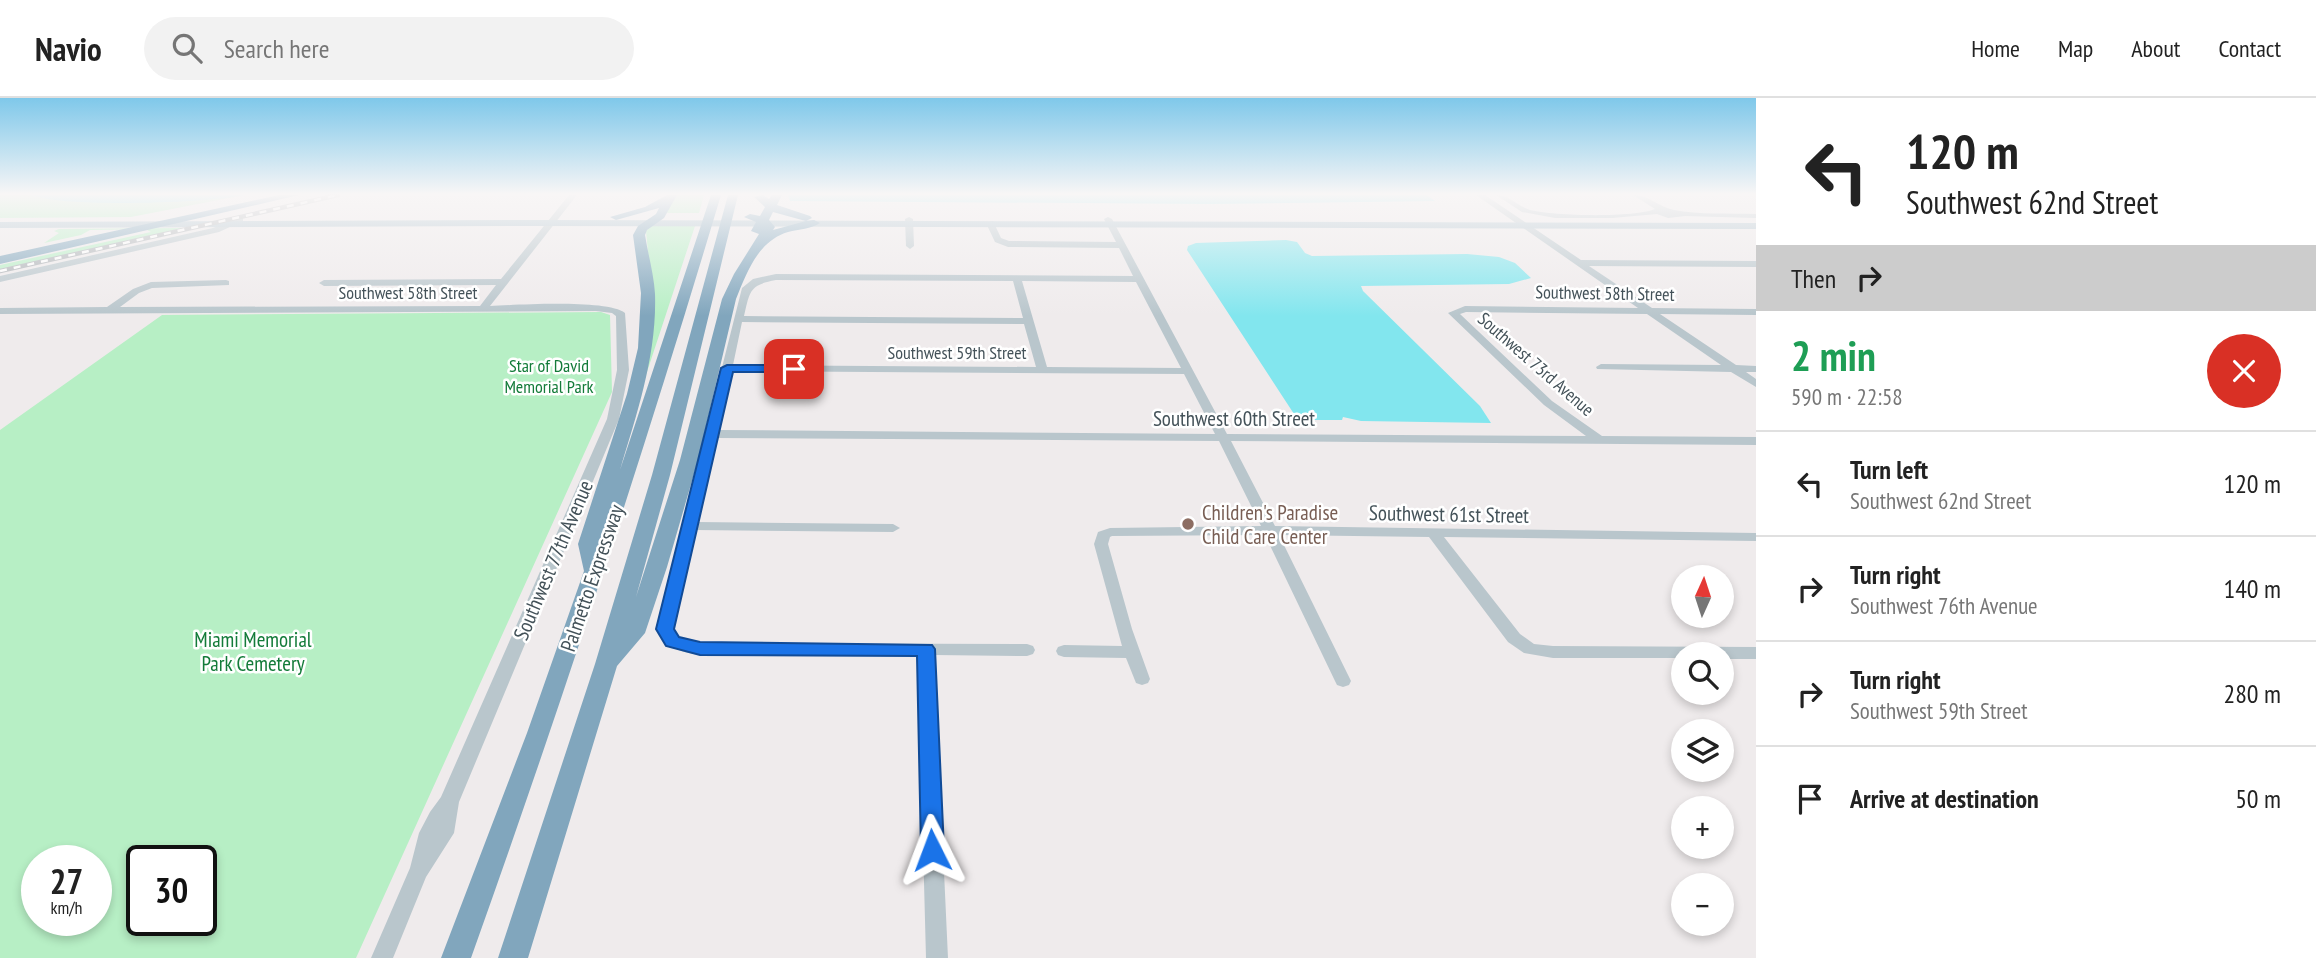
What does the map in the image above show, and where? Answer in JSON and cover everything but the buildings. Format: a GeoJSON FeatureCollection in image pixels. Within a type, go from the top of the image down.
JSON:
{"type":"FeatureCollection","features":[{"type":"Feature","properties":{"kind":"highway"},"geometry":{"type":"LineString","coordinates":[[0,258],[91,235]]}},
{"type":"Feature","properties":{"kind":"highway"},"geometry":{"type":"LineString","coordinates":[[0,258],[111,235]]}},
{"type":"Feature","properties":{"kind":"highway"},"geometry":{"type":"LineString","coordinates":[[594,572],[588,544],[635,394],[645,348],[650,235]]}},
{"type":"Feature","properties":{"kind":"highway","name":"Palmetto Expressway"},"geometry":{"type":"LineString","coordinates":[[456,958],[594,572],[704,235]]}},
{"type":"Feature","properties":{"kind":"highway","name":"Palmetto Expressway"},"geometry":{"type":"LineString","coordinates":[[513,958],[606,664],[726,235]]}},
{"type":"Feature","properties":{"kind":"highway"},"geometry":{"type":"LineString","coordinates":[[703,318],[715,304],[733,267],[759,235]]}},
{"type":"Feature","properties":{"kind":"highway"},"geometry":{"type":"LineString","coordinates":[[606,664],[634,633],[683,482],[729,299],[760,235]]}},
{"type":"Feature","properties":{"kind":"street"},"geometry":{"type":"LineString","coordinates":[[0,279],[182,235]]}},
{"type":"Feature","properties":{"kind":"street"},"geometry":{"type":"LineString","coordinates":[[482,309],[540,235]]}},
{"type":"Feature","properties":{"kind":"street"},"geometry":{"type":"LineString","coordinates":[[910,235],[910,246]]}},
{"type":"Feature","properties":{"kind":"street"},"geometry":{"type":"LineString","coordinates":[[995,235],[1003,243],[1121,245]]}},
{"type":"Feature","properties":{"kind":"street"},"geometry":{"type":"LineString","coordinates":[[1116,235],[1271,532],[1343,681]]}},
{"type":"Feature","properties":{"kind":"street"},"geometry":{"type":"LineString","coordinates":[[1538,235],[1756,384]]}},
{"type":"Feature","properties":{"kind":"street"},"geometry":{"type":"LineString","coordinates":[[1580,263],[1756,264]]}},
{"type":"Feature","properties":{"kind":"street"},"geometry":{"type":"LineString","coordinates":[[1027,650],[700,649],[672,642],[665,625],[746,288],[759,280],[781,277],[1138,279]]}},
{"type":"Feature","properties":{"kind":"street"},"geometry":{"type":"LineString","coordinates":[[1017,279],[1042,370]]}},
{"type":"Feature","properties":{"kind":"street"},"geometry":{"type":"LineString","coordinates":[[324,283],[503,282]]}},
{"type":"Feature","properties":{"kind":"street"},"geometry":{"type":"LineString","coordinates":[[108,311],[138,290],[151,285],[226,283]]}},
{"type":"Feature","properties":{"kind":"street","name":"Southwest 58th Street"},"geometry":{"type":"LineString","coordinates":[[1,312],[601,308],[618,311]]}},
{"type":"Feature","properties":{"kind":"street","name":"Southwest 77th Avenue"},"geometry":{"type":"LineString","coordinates":[[382,958],[420,869],[446,832],[449,802],[613,419],[623,370],[622,318],[618,311]]}},
{"type":"Feature","properties":{"kind":"street","name":"Southwest 58th Street"},"geometry":{"type":"LineString","coordinates":[[1454,312],[1756,312]]}},
{"type":"Feature","properties":{"kind":"street","name":"Southwest 73rd Avenue"},"geometry":{"type":"LineString","coordinates":[[1454,312],[1455,316],[1548,403],[1599,440]]}},
{"type":"Feature","properties":{"kind":"street"},"geometry":{"type":"LineString","coordinates":[[738,319],[1029,321]]}},
{"type":"Feature","properties":{"kind":"street"},"geometry":{"type":"LineString","coordinates":[[1601,367],[1756,369]]}},
{"type":"Feature","properties":{"kind":"street","name":"Southwest 59th Street"},"geometry":{"type":"LineString","coordinates":[[727,368],[1186,371]]}},
{"type":"Feature","properties":{"kind":"street","name":"Southwest 60th Street"},"geometry":{"type":"LineString","coordinates":[[712,434],[1756,441]]}},
{"type":"Feature","properties":{"kind":"street"},"geometry":{"type":"LineString","coordinates":[[689,526],[893,528]]}},
{"type":"Feature","properties":{"kind":"street","name":"Southwest 61st Street"},"geometry":{"type":"LineString","coordinates":[[1131,652],[1101,544],[1102,537],[1117,531],[1756,537]]}},
{"type":"Feature","properties":{"kind":"street"},"geometry":{"type":"LineString","coordinates":[[1434,534],[1501,623],[1530,649],[1553,652],[1756,653]]}},
{"type":"Feature","properties":{"kind":"street"},"geometry":{"type":"LineString","coordinates":[[926,649],[927,742],[937,958]]}},
{"type":"Feature","properties":{"kind":"street"},"geometry":{"type":"LineString","coordinates":[[1064,651],[1131,652],[1142,679]]}},
{"type":"Feature","properties":{"kind":"green space"},"geometry":{"type":"Polygon","coordinates":[[[56,235],[80,235],[44,243],[56,235]]]}},
{"type":"Feature","properties":{"kind":"green space"},"geometry":{"type":"Polygon","coordinates":[[[137,235],[153,235],[0,269],[0,265],[137,235]]]}},
{"type":"Feature","properties":{"kind":"green space"},"geometry":{"type":"Polygon","coordinates":[[[646,235],[692,235],[646,375],[652,293],[646,235]]]}},
{"type":"Feature","properties":{"kind":"green space","name":"Miami Memorial Park Cemetery"},"geometry":{"type":"Polygon","coordinates":[[[601,312],[610,315],[612,392],[356,958],[0,958],[0,430],[162,315],[601,312]]]}},
{"type":"Feature","properties":{"kind":"water"},"geometry":{"type":"Polygon","coordinates":[[[1286,240],[1297,242],[1305,253],[1312,256],[1467,254],[1499,257],[1515,263],[1531,278],[1509,284],[1361,286],[1363,291],[1480,406],[1491,423],[1361,421],[1343,417],[1342,420],[1309,420],[1294,414],[1187,250],[1188,246],[1196,243],[1286,240]]]}},
{"type":"Feature","properties":{"kind":"railway"},"geometry":{"type":"LineString","coordinates":[[0,271],[160,235]]}},
{"type":"Feature","properties":{"kind":"place","name":"Children's Paradise Child Care Center"},"geometry":{"type":"Point","coordinates":[1188,524]}},
{"type":"Feature","properties":{"kind":"route"},"geometry":{"type":"LineString","coordinates":[[794,369],[727,368],[665,629],[672,642],[700,649],[926,649],[932,850]]}},
{"type":"Feature","properties":{"kind":"park label","name":"Star of David Memorial Park"},"geometry":{"type":"Point","coordinates":[549,375]}}]}
